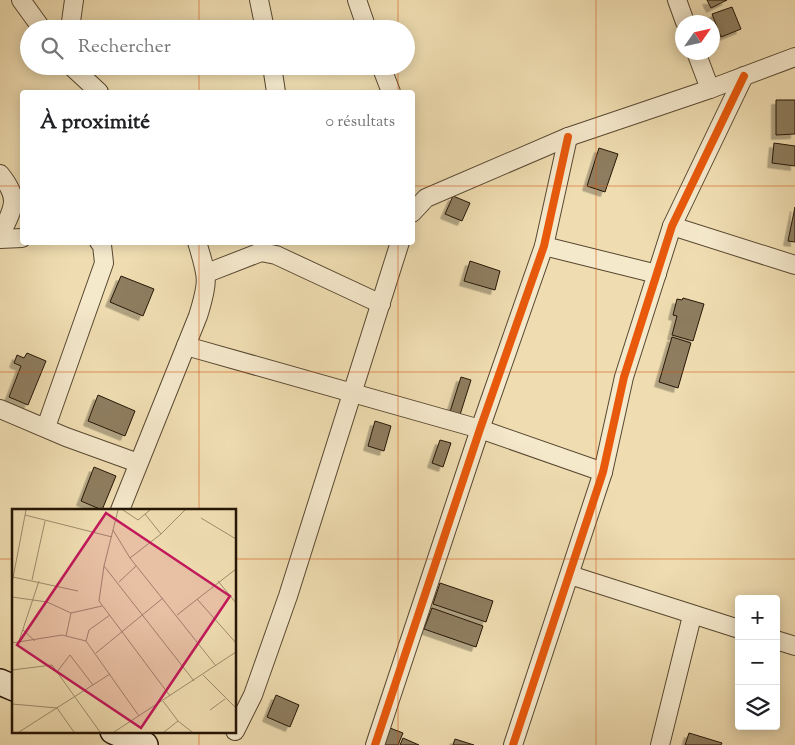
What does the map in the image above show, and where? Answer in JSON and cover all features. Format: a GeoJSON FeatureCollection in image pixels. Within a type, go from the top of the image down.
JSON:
{"type":"FeatureCollection","features":[{"type":"Feature","properties":{"kind":"main road"},"geometry":{"type":"LineString","coordinates":[[0,682],[12,687]]}},
{"type":"Feature","properties":{"kind":"main road"},"geometry":{"type":"LineString","coordinates":[[115,732],[145,745]]}},
{"type":"Feature","properties":{"kind":"street"},"geometry":{"type":"LineString","coordinates":[[21,0],[35,20]]}},
{"type":"Feature","properties":{"kind":"street"},"geometry":{"type":"LineString","coordinates":[[71,20],[74,0]]}},
{"type":"Feature","properties":{"kind":"street"},"geometry":{"type":"LineString","coordinates":[[259,0],[263,20]]}},
{"type":"Feature","properties":{"kind":"street"},"geometry":{"type":"LineString","coordinates":[[356,0],[364,20]]}},
{"type":"Feature","properties":{"kind":"street"},"geometry":{"type":"LineString","coordinates":[[676,0],[682,15]]}},
{"type":"Feature","properties":{"kind":"street"},"geometry":{"type":"LineString","coordinates":[[415,210],[426,198],[568,137],[710,89],[795,57]]}},
{"type":"Feature","properties":{"kind":"street"},"geometry":{"type":"LineString","coordinates":[[699,60],[710,89]]}},
{"type":"Feature","properties":{"kind":"street"},"geometry":{"type":"LineString","coordinates":[[81,75],[97,90]]}},
{"type":"Feature","properties":{"kind":"street"},"geometry":{"type":"LineString","coordinates":[[273,75],[276,90]]}},
{"type":"Feature","properties":{"kind":"street"},"geometry":{"type":"LineString","coordinates":[[384,75],[390,90]]}},
{"type":"Feature","properties":{"kind":"street"},"geometry":{"type":"LineString","coordinates":[[513,745],[603,472],[624,377],[672,226],[744,76]]}},
{"type":"Feature","properties":{"kind":"street"},"geometry":{"type":"LineString","coordinates":[[375,745],[480,429],[544,246],[568,137]]}},
{"type":"Feature","properties":{"kind":"street"},"geometry":{"type":"LineString","coordinates":[[0,174],[12,191],[15,201],[0,238],[20,238]]}},
{"type":"Feature","properties":{"kind":"street"},"geometry":{"type":"LineString","coordinates":[[672,226],[795,265]]}},
{"type":"Feature","properties":{"kind":"street"},"geometry":{"type":"LineString","coordinates":[[46,427],[104,264],[102,245]]}},
{"type":"Feature","properties":{"kind":"street"},"geometry":{"type":"LineString","coordinates":[[120,509],[186,346],[206,290],[207,273],[198,245]]}},
{"type":"Feature","properties":{"kind":"street"},"geometry":{"type":"LineString","coordinates":[[236,729],[253,695],[288,596],[354,395],[399,245]]}},
{"type":"Feature","properties":{"kind":"street"},"geometry":{"type":"LineString","coordinates":[[544,246],[657,274]]}},
{"type":"Feature","properties":{"kind":"street"},"geometry":{"type":"LineString","coordinates":[[207,273],[261,252],[276,255],[381,304]]}},
{"type":"Feature","properties":{"kind":"street"},"geometry":{"type":"LineString","coordinates":[[186,346],[354,395],[480,429],[603,472]]}},
{"type":"Feature","properties":{"kind":"street"},"geometry":{"type":"LineString","coordinates":[[0,409],[66,437],[138,463]]}},
{"type":"Feature","properties":{"kind":"street"},"geometry":{"type":"LineString","coordinates":[[570,575],[692,616],[735,628]]}},
{"type":"Feature","properties":{"kind":"street"},"geometry":{"type":"LineString","coordinates":[[660,745],[692,616]]}},
{"type":"Feature","properties":{"kind":"street"},"geometry":{"type":"LineString","coordinates":[[780,641],[795,646]]}},
{"type":"Feature","properties":{"kind":"street"},"geometry":{"type":"LineString","coordinates":[[228,745],[234,732]]}},
{"type":"Feature","properties":{"kind":"building"},"geometry":{"type":"Polygon","coordinates":[[[707,0],[727,0],[711,8],[707,0]]]}},
{"type":"Feature","properties":{"kind":"building"},"geometry":{"type":"Polygon","coordinates":[[[732,7],[741,29],[721,37],[720,15],[712,14],[732,7]]]}},
{"type":"Feature","properties":{"kind":"building"},"geometry":{"type":"Polygon","coordinates":[[[776,100],[795,100],[795,134],[776,135],[776,100]]]}},
{"type":"Feature","properties":{"kind":"building"},"geometry":{"type":"Polygon","coordinates":[[[774,143],[795,146],[795,166],[772,163],[774,143]]]}},
{"type":"Feature","properties":{"kind":"building"},"geometry":{"type":"Polygon","coordinates":[[[599,148],[618,154],[605,192],[587,186],[599,148]]]}},
{"type":"Feature","properties":{"kind":"building"},"geometry":{"type":"Polygon","coordinates":[[[453,196],[470,203],[462,221],[445,214],[453,196]]]}},
{"type":"Feature","properties":{"kind":"building"},"geometry":{"type":"Polygon","coordinates":[[[795,207],[795,242],[788,241],[795,207]]]}},
{"type":"Feature","properties":{"kind":"building"},"geometry":{"type":"Polygon","coordinates":[[[470,261],[500,271],[495,290],[464,281],[470,261]]]}},
{"type":"Feature","properties":{"kind":"building"},"geometry":{"type":"Polygon","coordinates":[[[121,276],[154,289],[143,316],[110,302],[121,276]]]}},
{"type":"Feature","properties":{"kind":"building"},"geometry":{"type":"Polygon","coordinates":[[[683,298],[704,304],[693,341],[672,335],[677,316],[673,315],[677,299],[682,300],[683,298]]]}},
{"type":"Feature","properties":{"kind":"building"},"geometry":{"type":"Polygon","coordinates":[[[672,337],[691,343],[678,388],[659,382],[672,337]]]}},
{"type":"Feature","properties":{"kind":"building"},"geometry":{"type":"Polygon","coordinates":[[[27,353],[46,361],[28,405],[9,397],[21,366],[14,363],[17,355],[24,358],[27,353]]]}},
{"type":"Feature","properties":{"kind":"building"},"geometry":{"type":"Polygon","coordinates":[[[461,377],[471,380],[459,418],[449,415],[461,377]]]}},
{"type":"Feature","properties":{"kind":"building"},"geometry":{"type":"Polygon","coordinates":[[[98,395],[135,411],[125,436],[88,421],[98,395]]]}},
{"type":"Feature","properties":{"kind":"building"},"geometry":{"type":"Polygon","coordinates":[[[375,421],[391,426],[384,451],[368,446],[375,421]]]}},
{"type":"Feature","properties":{"kind":"building"},"geometry":{"type":"Polygon","coordinates":[[[440,440],[451,443],[443,467],[432,463],[440,440]]]}},
{"type":"Feature","properties":{"kind":"building"},"geometry":{"type":"Polygon","coordinates":[[[94,467],[116,476],[102,509],[81,501],[94,467]]]}},
{"type":"Feature","properties":{"kind":"building"},"geometry":{"type":"Polygon","coordinates":[[[440,583],[493,601],[486,622],[433,604],[440,583]]]}},
{"type":"Feature","properties":{"kind":"building"},"geometry":{"type":"Polygon","coordinates":[[[432,608],[483,626],[476,647],[424,629],[432,608]]]}},
{"type":"Feature","properties":{"kind":"building"},"geometry":{"type":"Polygon","coordinates":[[[276,695],[299,705],[290,727],[267,717],[276,695]]]}},
{"type":"Feature","properties":{"kind":"building"},"geometry":{"type":"Polygon","coordinates":[[[390,728],[403,733],[398,745],[383,745],[390,728]]]}},
{"type":"Feature","properties":{"kind":"building"},"geometry":{"type":"Polygon","coordinates":[[[689,733],[722,743],[721,745],[685,745],[689,733]]]}},
{"type":"Feature","properties":{"kind":"building"},"geometry":{"type":"Polygon","coordinates":[[[403,738],[419,745],[400,745],[403,738]]]}},
{"type":"Feature","properties":{"kind":"building"},"geometry":{"type":"Polygon","coordinates":[[[455,739],[474,745],[453,745],[455,739]]]}},
{"type":"Feature","properties":{"kind":"cycle path"},"geometry":{"type":"LineString","coordinates":[[513,745],[603,472],[624,377],[672,226],[744,76]]}},
{"type":"Feature","properties":{"kind":"cycle path"},"geometry":{"type":"LineString","coordinates":[[375,745],[480,429],[544,246],[568,137]]}}]}
